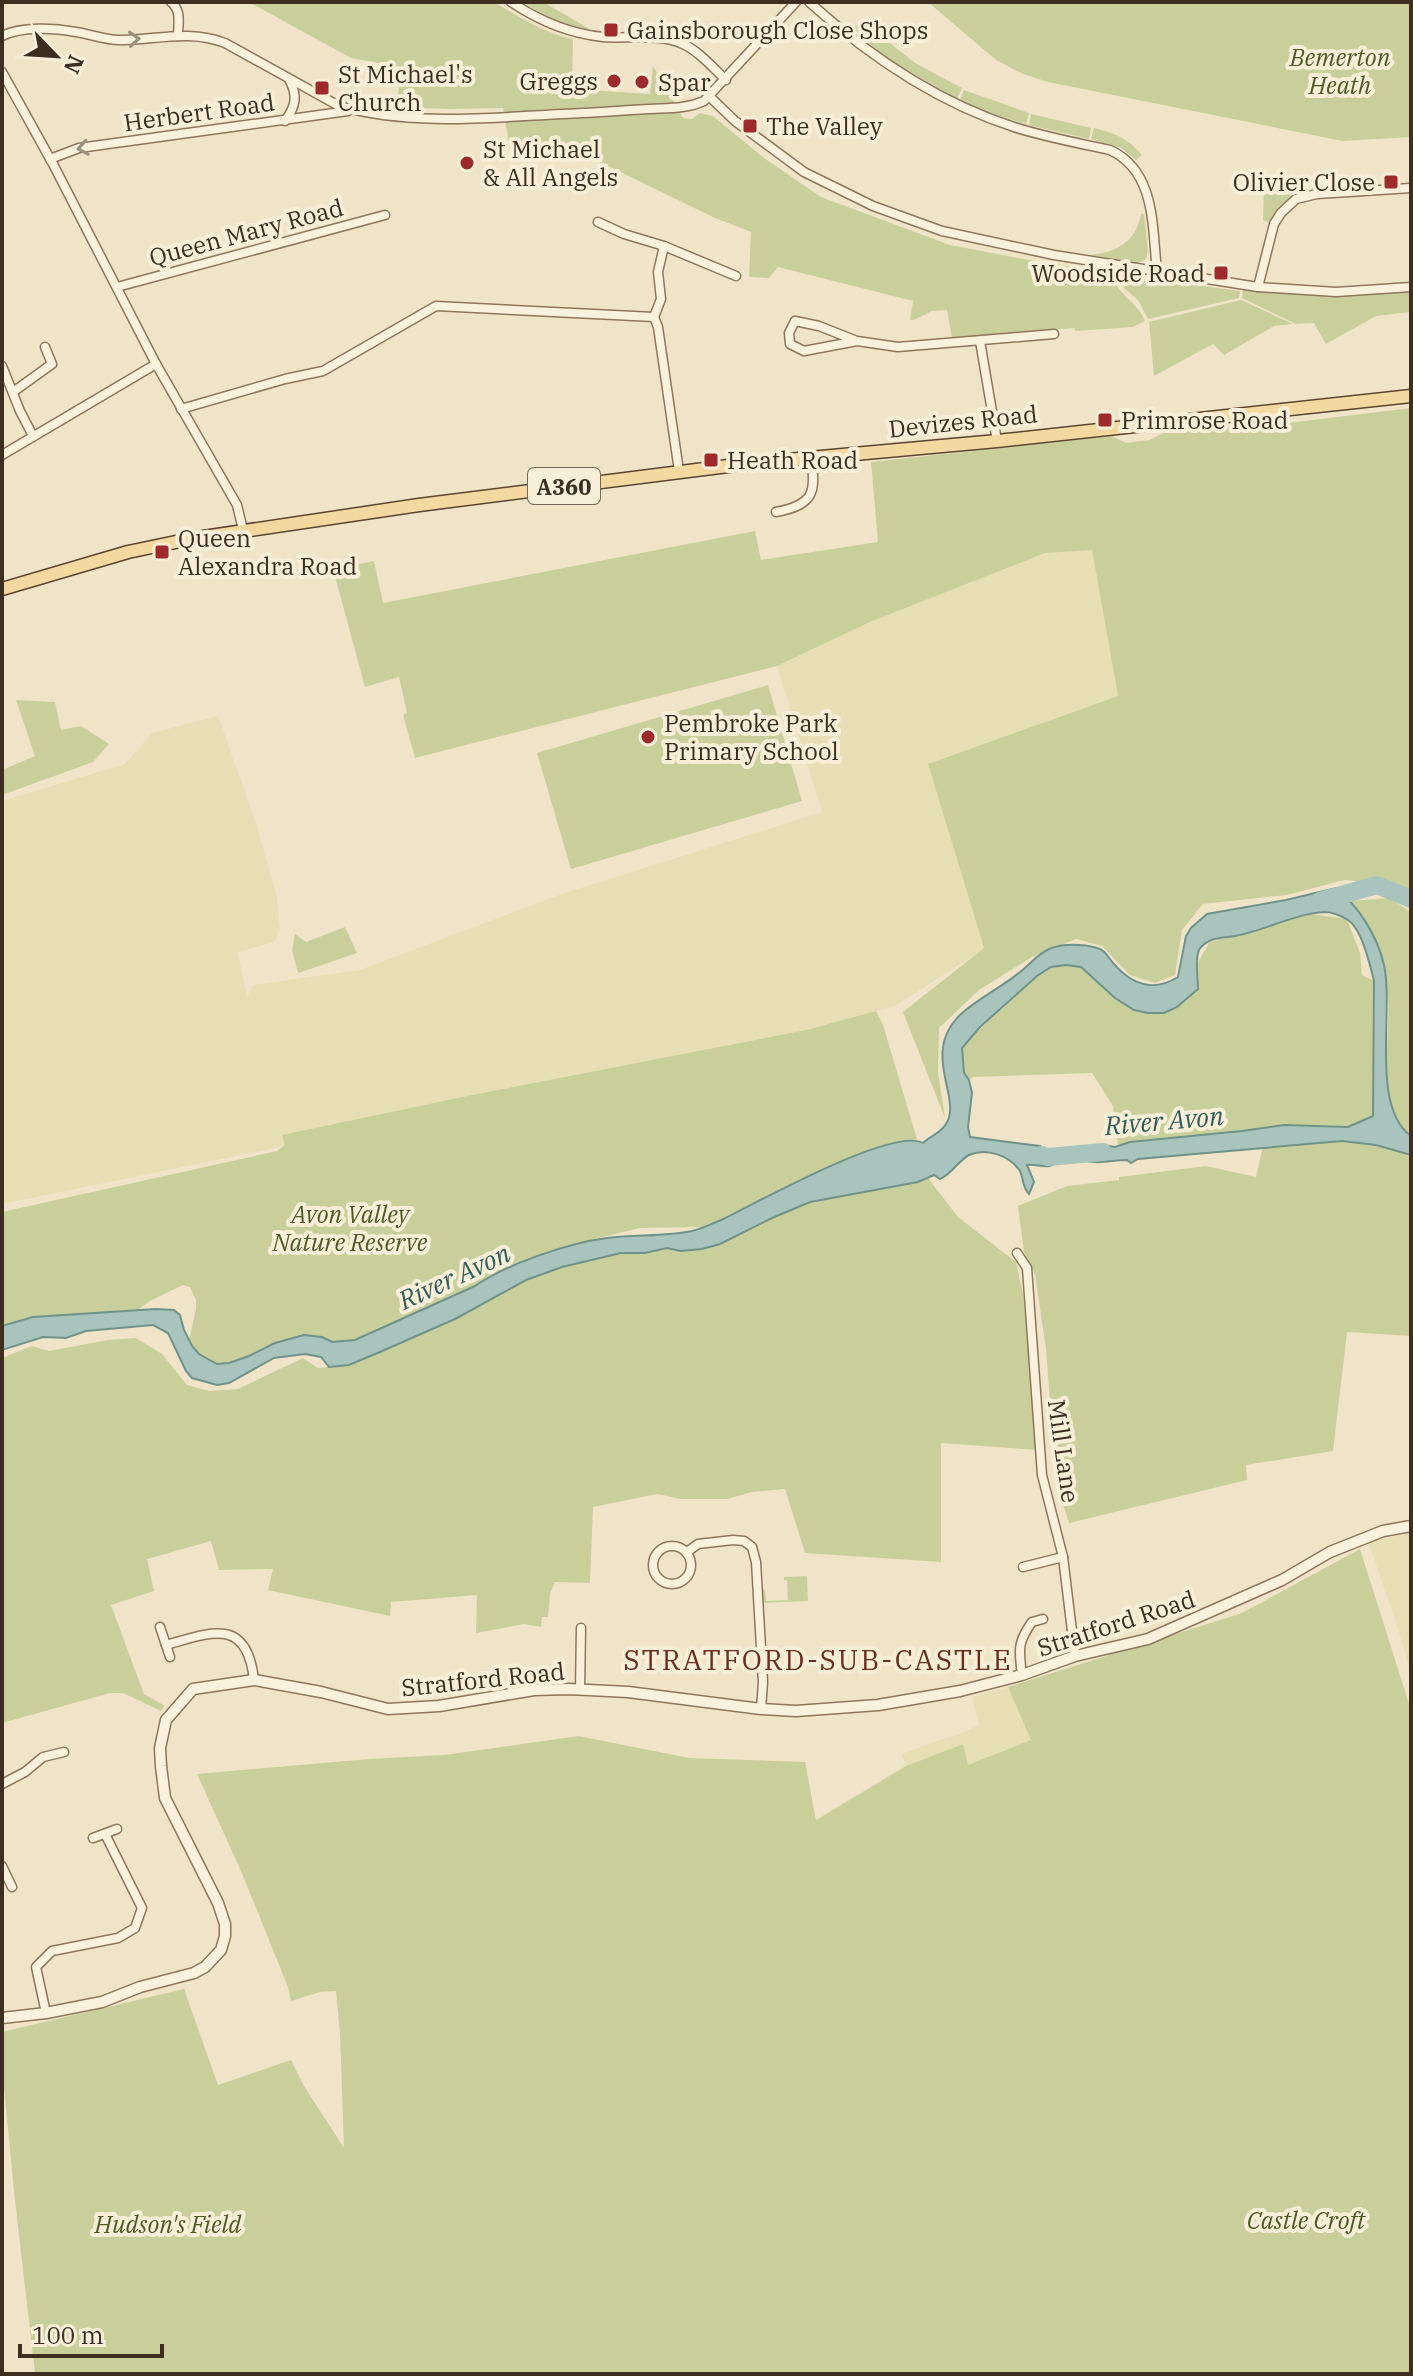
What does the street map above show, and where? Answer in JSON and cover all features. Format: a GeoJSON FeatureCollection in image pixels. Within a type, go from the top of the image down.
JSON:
{"type":"FeatureCollection","features":[{"type":"Feature","properties":{"kind":"main road","name":"Devizes Road"},"geometry":{"type":"LineString","coordinates":[[2,589],[128,552],[243,530],[679,471],[997,441],[1411,396]]}},
{"type":"Feature","properties":{"kind":"street"},"geometry":{"type":"LineString","coordinates":[[171,2],[179,14],[178,36]]}},
{"type":"Feature","properties":{"kind":"street"},"geometry":{"type":"LineString","coordinates":[[511,2],[542,19],[581,34],[674,41],[698,54],[726,80]]}},
{"type":"Feature","properties":{"kind":"street"},"geometry":{"type":"LineString","coordinates":[[2,36],[14,32],[48,30],[74,31],[114,40],[193,35],[213,38],[339,106],[408,116],[467,118],[684,108],[697,104],[710,97],[796,2]]}},
{"type":"Feature","properties":{"kind":"street"},"geometry":{"type":"LineString","coordinates":[[815,4],[870,53],[925,89],[1017,129],[1122,155],[1133,165],[1145,186],[1157,271]]}},
{"type":"Feature","properties":{"kind":"street"},"geometry":{"type":"LineString","coordinates":[[2,72],[156,364],[237,505],[243,530]]}},
{"type":"Feature","properties":{"kind":"street"},"geometry":{"type":"LineString","coordinates":[[285,121],[292,112],[296,97],[288,79]]}},
{"type":"Feature","properties":{"kind":"street"},"geometry":{"type":"LineString","coordinates":[[710,97],[735,121],[814,178],[873,206],[931,227],[987,242],[1258,287],[1336,292],[1411,287]]}},
{"type":"Feature","properties":{"kind":"street","name":"Herbert Road"},"geometry":{"type":"LineString","coordinates":[[50,159],[79,148],[355,110]]}},
{"type":"Feature","properties":{"kind":"street"},"geometry":{"type":"LineString","coordinates":[[1258,287],[1274,224],[1296,199],[1317,194],[1411,188]]}},
{"type":"Feature","properties":{"kind":"street","name":"Queen Mary Road"},"geometry":{"type":"LineString","coordinates":[[117,287],[385,215]]}},
{"type":"Feature","properties":{"kind":"street"},"geometry":{"type":"LineString","coordinates":[[598,222],[736,276]]}},
{"type":"Feature","properties":{"kind":"street"},"geometry":{"type":"LineString","coordinates":[[664,246],[658,272],[661,299],[654,317],[679,471]]}},
{"type":"Feature","properties":{"kind":"street"},"geometry":{"type":"LineString","coordinates":[[181,409],[323,371],[436,306],[654,317]]}},
{"type":"Feature","properties":{"kind":"street"},"geometry":{"type":"LineString","coordinates":[[857,341],[804,351],[790,344],[789,333],[795,321],[819,326],[857,341],[898,347],[1054,334]]}},
{"type":"Feature","properties":{"kind":"street"},"geometry":{"type":"LineString","coordinates":[[980,341],[997,441]]}},
{"type":"Feature","properties":{"kind":"street"},"geometry":{"type":"LineString","coordinates":[[13,392],[52,364],[45,347]]}},
{"type":"Feature","properties":{"kind":"street"},"geometry":{"type":"LineString","coordinates":[[2,455],[156,364]]}},
{"type":"Feature","properties":{"kind":"street"},"geometry":{"type":"LineString","coordinates":[[2,366],[33,436]]}},
{"type":"Feature","properties":{"kind":"street"},"geometry":{"type":"LineString","coordinates":[[776,512],[807,501],[814,485],[811,459]]}},
{"type":"Feature","properties":{"kind":"street","name":"Mill Lane"},"geometry":{"type":"LineString","coordinates":[[1017,1253],[1027,1268],[1042,1475],[1063,1557],[1075,1656]]}},
{"type":"Feature","properties":{"kind":"street","name":"Stratford Road"},"geometry":{"type":"LineString","coordinates":[[2,2018],[102,2002],[140,1987],[194,1973],[214,1960],[221,1950],[225,1924],[218,1903],[165,1798],[160,1748],[166,1720],[193,1689],[254,1680],[321,1692],[388,1709],[439,1706],[534,1690],[628,1692],[796,1711],[878,1705],[960,1691],[1022,1675],[1075,1656],[1148,1639],[1282,1580],[1330,1552],[1383,1531],[1411,1526]]}},
{"type":"Feature","properties":{"kind":"street"},"geometry":{"type":"LineString","coordinates":[[687,1552],[698,1544],[733,1540],[744,1541],[752,1547],[756,1562],[762,1667],[761,1709]]}},
{"type":"Feature","properties":{"kind":"street"},"geometry":{"type":"LineString","coordinates":[[676,1546],[687,1552],[692,1565],[685,1580],[671,1585],[660,1580],[653,1561],[662,1548],[676,1546]]}},
{"type":"Feature","properties":{"kind":"street"},"geometry":{"type":"LineString","coordinates":[[1023,1567],[1063,1557]]}},
{"type":"Feature","properties":{"kind":"street"},"geometry":{"type":"LineString","coordinates":[[1022,1675],[1021,1637],[1032,1622],[1043,1619]]}},
{"type":"Feature","properties":{"kind":"street"},"geometry":{"type":"LineString","coordinates":[[160,1627],[170,1657]]}},
{"type":"Feature","properties":{"kind":"street"},"geometry":{"type":"LineString","coordinates":[[580,1690],[581,1628]]}},
{"type":"Feature","properties":{"kind":"street"},"geometry":{"type":"LineString","coordinates":[[166,1645],[207,1634],[230,1634],[246,1646],[252,1659],[254,1680]]}},
{"type":"Feature","properties":{"kind":"street"},"geometry":{"type":"LineString","coordinates":[[2,1784],[25,1772],[43,1757],[64,1752]]}},
{"type":"Feature","properties":{"kind":"street"},"geometry":{"type":"LineString","coordinates":[[93,1838],[117,1829]]}},
{"type":"Feature","properties":{"kind":"street"},"geometry":{"type":"LineString","coordinates":[[46,2013],[36,1967],[52,1951],[118,1938],[135,1928],[142,1908],[105,1834]]}},
{"type":"Feature","properties":{"kind":"street"},"geometry":{"type":"LineString","coordinates":[[2,1866],[12,1887]]}},
{"type":"Feature","properties":{"kind":"shaded area"},"geometry":{"type":"Polygon","coordinates":[[[1092,549],[1118,696],[928,764],[984,949],[895,1006],[806,1030],[283,1135],[285,1146],[2,1204],[2,801],[125,764],[152,733],[218,716],[256,823],[277,897],[280,929],[274,942],[238,952],[247,997],[253,985],[360,970],[562,894],[822,812],[777,666],[870,622],[1045,553],[1092,549]]]}},
{"type":"Feature","properties":{"kind":"shaded area"},"geometry":{"type":"Polygon","coordinates":[[[1411,1533],[1411,1673],[1368,1542],[1411,1533]]]}},
{"type":"Feature","properties":{"kind":"shaded area"},"geometry":{"type":"Polygon","coordinates":[[[1008,1687],[1032,1740],[967,1766],[963,1744],[906,1766],[902,1754],[979,1725],[972,1697],[1008,1687]]]}},
{"type":"Feature","properties":{"kind":"green space"},"geometry":{"type":"Polygon","coordinates":[[[249,2],[494,2],[542,29],[573,39],[572,89],[650,94],[653,66],[683,118],[692,119],[700,113],[713,116],[764,158],[821,197],[950,245],[1113,273],[1122,293],[1145,321],[1133,327],[1075,331],[1074,328],[952,338],[947,310],[932,311],[910,320],[913,301],[778,267],[769,278],[749,277],[751,232],[715,218],[569,147],[509,143],[503,108],[396,107],[402,67],[351,58],[249,2]]]}},
{"type":"Feature","properties":{"kind":"green space"},"geometry":{"type":"Polygon","coordinates":[[[522,2],[543,2],[588,30],[557,21],[522,2]]]}},
{"type":"Feature","properties":{"kind":"green space","name":"Bemerton Heath"},"geometry":{"type":"Polygon","coordinates":[[[928,2],[1411,2],[1411,137],[1343,141],[1048,82],[996,60],[928,2]]]}},
{"type":"Feature","properties":{"kind":"green space"},"geometry":{"type":"Polygon","coordinates":[[[867,25],[915,63],[962,88],[957,99],[892,61],[847,26],[867,25]]]}},
{"type":"Feature","properties":{"kind":"green space"},"geometry":{"type":"Polygon","coordinates":[[[964,90],[1029,113],[1026,124],[960,100],[964,90]]]}},
{"type":"Feature","properties":{"kind":"green space"},"geometry":{"type":"Polygon","coordinates":[[[1031,114],[1091,128],[1089,139],[1029,125],[1031,114]]]}},
{"type":"Feature","properties":{"kind":"green space"},"geometry":{"type":"Polygon","coordinates":[[[1094,128],[1120,137],[1142,155],[1136,160],[1121,148],[1091,139],[1094,128]]]}},
{"type":"Feature","properties":{"kind":"green space"},"geometry":{"type":"Polygon","coordinates":[[[1269,183],[1310,189],[1287,202],[1270,223],[1263,220],[1264,188],[1269,183]]]}},
{"type":"Feature","properties":{"kind":"green space"},"geometry":{"type":"Polygon","coordinates":[[[1141,214],[1144,214],[1146,259],[1137,264],[1089,255],[1108,252],[1123,244],[1135,232],[1141,214]]]}},
{"type":"Feature","properties":{"kind":"green space"},"geometry":{"type":"Polygon","coordinates":[[[1121,275],[1240,291],[1239,298],[1148,319],[1138,300],[1124,288],[1121,275]]]}},
{"type":"Feature","properties":{"kind":"green space"},"geometry":{"type":"Polygon","coordinates":[[[1243,290],[1338,296],[1411,291],[1411,312],[1376,316],[1326,344],[1314,323],[1296,324],[1242,298],[1243,290]]]}},
{"type":"Feature","properties":{"kind":"green space"},"geometry":{"type":"Polygon","coordinates":[[[1241,300],[1293,324],[1274,326],[1224,355],[1213,344],[1154,376],[1149,322],[1241,300]]]}},
{"type":"Feature","properties":{"kind":"green space"},"geometry":{"type":"Polygon","coordinates":[[[1411,408],[1411,897],[1394,884],[1344,880],[1287,895],[1203,904],[1182,930],[1175,975],[1155,983],[1130,975],[1102,946],[1076,939],[1032,957],[979,990],[939,1028],[938,1072],[945,1118],[903,1012],[984,948],[928,764],[1118,696],[1092,550],[1045,553],[870,622],[777,666],[415,758],[403,715],[407,713],[399,677],[365,687],[333,569],[374,561],[383,603],[755,531],[761,560],[878,542],[871,462],[1112,436],[1126,443],[1149,440],[1163,433],[1247,424],[1272,425],[1411,408]]]}},
{"type":"Feature","properties":{"kind":"green space"},"geometry":{"type":"Polygon","coordinates":[[[768,685],[802,801],[571,869],[537,753],[768,685]]]}},
{"type":"Feature","properties":{"kind":"green space"},"geometry":{"type":"Polygon","coordinates":[[[16,700],[55,702],[61,730],[81,726],[109,744],[93,762],[2,795],[2,770],[35,756],[16,700]]]}},
{"type":"Feature","properties":{"kind":"green space"},"geometry":{"type":"Polygon","coordinates":[[[1389,898],[1411,912],[1411,1136],[1392,1109],[1388,1091],[1388,999],[1381,966],[1369,928],[1351,901],[1389,898]]]}},
{"type":"Feature","properties":{"kind":"green space"},"geometry":{"type":"Polygon","coordinates":[[[1312,914],[1347,919],[1360,953],[1362,975],[1374,981],[1374,1116],[1348,1127],[1284,1125],[1130,1142],[1118,1146],[1113,1106],[1092,1073],[973,1077],[969,1080],[964,1073],[962,1048],[968,1040],[1037,976],[1051,967],[1081,966],[1115,998],[1134,1010],[1148,1013],[1198,989],[1198,962],[1209,943],[1260,926],[1312,914]]]}},
{"type":"Feature","properties":{"kind":"green space"},"geometry":{"type":"Polygon","coordinates":[[[345,927],[357,953],[298,973],[292,950],[295,934],[306,942],[345,927]]]}},
{"type":"Feature","properties":{"kind":"green space","name":"Avon Valley Nature Reserve"},"geometry":{"type":"Polygon","coordinates":[[[876,1011],[917,1139],[885,1146],[831,1165],[705,1227],[640,1228],[574,1244],[492,1274],[475,1286],[355,1340],[331,1342],[322,1337],[275,1343],[229,1363],[217,1364],[199,1354],[189,1341],[196,1300],[190,1287],[183,1285],[135,1312],[33,1317],[2,1326],[2,1212],[277,1151],[285,1145],[282,1135],[806,1030],[876,1011]]]}},
{"type":"Feature","properties":{"kind":"green space"},"geometry":{"type":"Polygon","coordinates":[[[1342,1141],[1376,1145],[1411,1155],[1411,1336],[1347,1332],[1333,1451],[1246,1465],[1247,1480],[1069,1523],[1056,1482],[1046,1349],[1035,1275],[1024,1252],[1018,1206],[1067,1186],[1206,1166],[1256,1177],[1263,1146],[1342,1141]]]}},
{"type":"Feature","properties":{"kind":"green space"},"geometry":{"type":"Polygon","coordinates":[[[928,1178],[958,1217],[1016,1262],[1023,1294],[1038,1450],[941,1443],[941,1562],[805,1553],[785,1489],[752,1492],[727,1499],[681,1499],[657,1494],[593,1507],[590,1583],[555,1582],[550,1594],[548,1617],[542,1617],[541,1627],[524,1624],[476,1633],[477,1595],[391,1602],[390,1616],[268,1590],[273,1569],[219,1570],[211,1541],[147,1559],[154,1591],[111,1605],[144,1694],[165,1706],[161,1711],[123,1693],[110,1693],[2,1723],[2,1358],[32,1346],[49,1351],[136,1338],[162,1354],[187,1385],[209,1391],[238,1389],[303,1358],[318,1368],[349,1365],[455,1319],[526,1280],[562,1267],[621,1253],[645,1253],[667,1248],[682,1251],[720,1244],[810,1202],[928,1178]]]}},
{"type":"Feature","properties":{"kind":"green space"},"geometry":{"type":"Polygon","coordinates":[[[1360,1549],[1411,1710],[1411,2374],[35,2374],[2,2067],[2,2032],[184,1989],[218,2085],[291,2060],[344,2148],[336,1991],[320,1992],[291,2001],[241,1871],[197,1774],[444,1755],[578,1736],[689,1758],[805,1762],[816,1820],[906,1766],[963,1744],[968,1765],[1031,1740],[1008,1687],[1242,1613],[1360,1549]]]}},
{"type":"Feature","properties":{"kind":"green space"},"geometry":{"type":"Polygon","coordinates":[[[807,1576],[808,1601],[761,1603],[760,1587],[765,1590],[766,1601],[788,1600],[787,1580],[784,1577],[807,1576]]]}},
{"type":"Feature","properties":{"kind":"water"},"geometry":{"type":"Polygon","coordinates":[[[1336,888],[1366,922],[1381,954],[1386,984],[1387,1081],[1398,1122],[1411,1136],[1411,1155],[1376,1145],[1342,1141],[1138,1159],[1131,1163],[1127,1160],[1097,1162],[1079,1158],[1079,1153],[1103,1145],[1115,1147],[1130,1142],[1284,1125],[1348,1127],[1373,1116],[1374,981],[1368,957],[1357,931],[1348,920],[1331,913],[1314,913],[1205,944],[1198,955],[1198,989],[1177,1007],[1164,1013],[1134,1010],[1115,998],[1081,967],[1066,965],[1051,967],[1037,976],[980,1027],[962,1048],[964,1073],[972,1093],[968,1127],[970,1137],[1040,1146],[1052,1154],[1064,1152],[1064,1162],[1049,1166],[1027,1165],[1034,1182],[1029,1194],[1020,1171],[1010,1161],[998,1154],[976,1153],[969,1155],[940,1179],[934,1175],[918,1182],[810,1202],[720,1244],[702,1249],[681,1251],[667,1248],[645,1253],[621,1253],[562,1267],[526,1280],[455,1319],[349,1365],[329,1367],[321,1357],[305,1354],[274,1358],[229,1383],[217,1385],[192,1378],[168,1333],[153,1325],[86,1331],[66,1338],[43,1337],[2,1350],[2,1326],[33,1317],[174,1310],[180,1315],[184,1330],[199,1354],[217,1364],[229,1363],[275,1343],[304,1335],[322,1337],[332,1342],[355,1340],[521,1262],[557,1250],[607,1238],[699,1229],[855,1156],[907,1141],[923,1143],[941,1130],[950,1113],[942,1060],[943,1045],[949,1030],[967,1009],[1013,978],[1045,951],[1067,945],[1097,948],[1105,952],[1128,977],[1144,984],[1160,984],[1178,977],[1186,936],[1207,914],[1336,888]]]}},
{"type":"Feature","properties":{"kind":"waterway","name":"River Avon"},"geometry":{"type":"LineString","coordinates":[[1320,901],[1377,885],[1411,899]]}},
{"type":"Feature","properties":{"kind":"waterway","name":"River Avon"},"geometry":{"type":"LineString","coordinates":[[1041,1155],[1103,1152]]}},
{"type":"Feature","properties":{"kind":"place","name":"Gainsborough Close Shops"},"geometry":{"type":"Point","coordinates":[611,30]}},
{"type":"Feature","properties":{"kind":"place","name":"Greggs"},"geometry":{"type":"Point","coordinates":[614,81]}},
{"type":"Feature","properties":{"kind":"place","name":"Spar"},"geometry":{"type":"Point","coordinates":[642,82]}},
{"type":"Feature","properties":{"kind":"place","name":"St Michael's Church"},"geometry":{"type":"Point","coordinates":[322,88]}},
{"type":"Feature","properties":{"kind":"place","name":"The Valley"},"geometry":{"type":"Point","coordinates":[750,126]}},
{"type":"Feature","properties":{"kind":"place","name":"St Michael & All Angels"},"geometry":{"type":"Point","coordinates":[467,163]}},
{"type":"Feature","properties":{"kind":"place","name":"Olivier Close"},"geometry":{"type":"Point","coordinates":[1391,182]}},
{"type":"Feature","properties":{"kind":"place","name":"Woodside Road"},"geometry":{"type":"Point","coordinates":[1221,273]}},
{"type":"Feature","properties":{"kind":"place","name":"Primrose Road"},"geometry":{"type":"Point","coordinates":[1105,420]}},
{"type":"Feature","properties":{"kind":"place","name":"Heath Road"},"geometry":{"type":"Point","coordinates":[711,460]}},
{"type":"Feature","properties":{"kind":"place","name":"Queen Alexandra Road"},"geometry":{"type":"Point","coordinates":[162,552]}},
{"type":"Feature","properties":{"kind":"place","name":"Pembroke Park Primary School"},"geometry":{"type":"Point","coordinates":[648,737]}},
{"type":"Feature","properties":{"kind":"district","name":"STRATFORD-SUB-CASTLE"},"geometry":{"type":"Point","coordinates":[818,1659]}},
{"type":"Feature","properties":{"kind":"park label","name":"Castle Croft"},"geometry":{"type":"Point","coordinates":[1306,2220]}},
{"type":"Feature","properties":{"kind":"park label","name":"Hudson's Field"},"geometry":{"type":"Point","coordinates":[168,2224]}}]}
